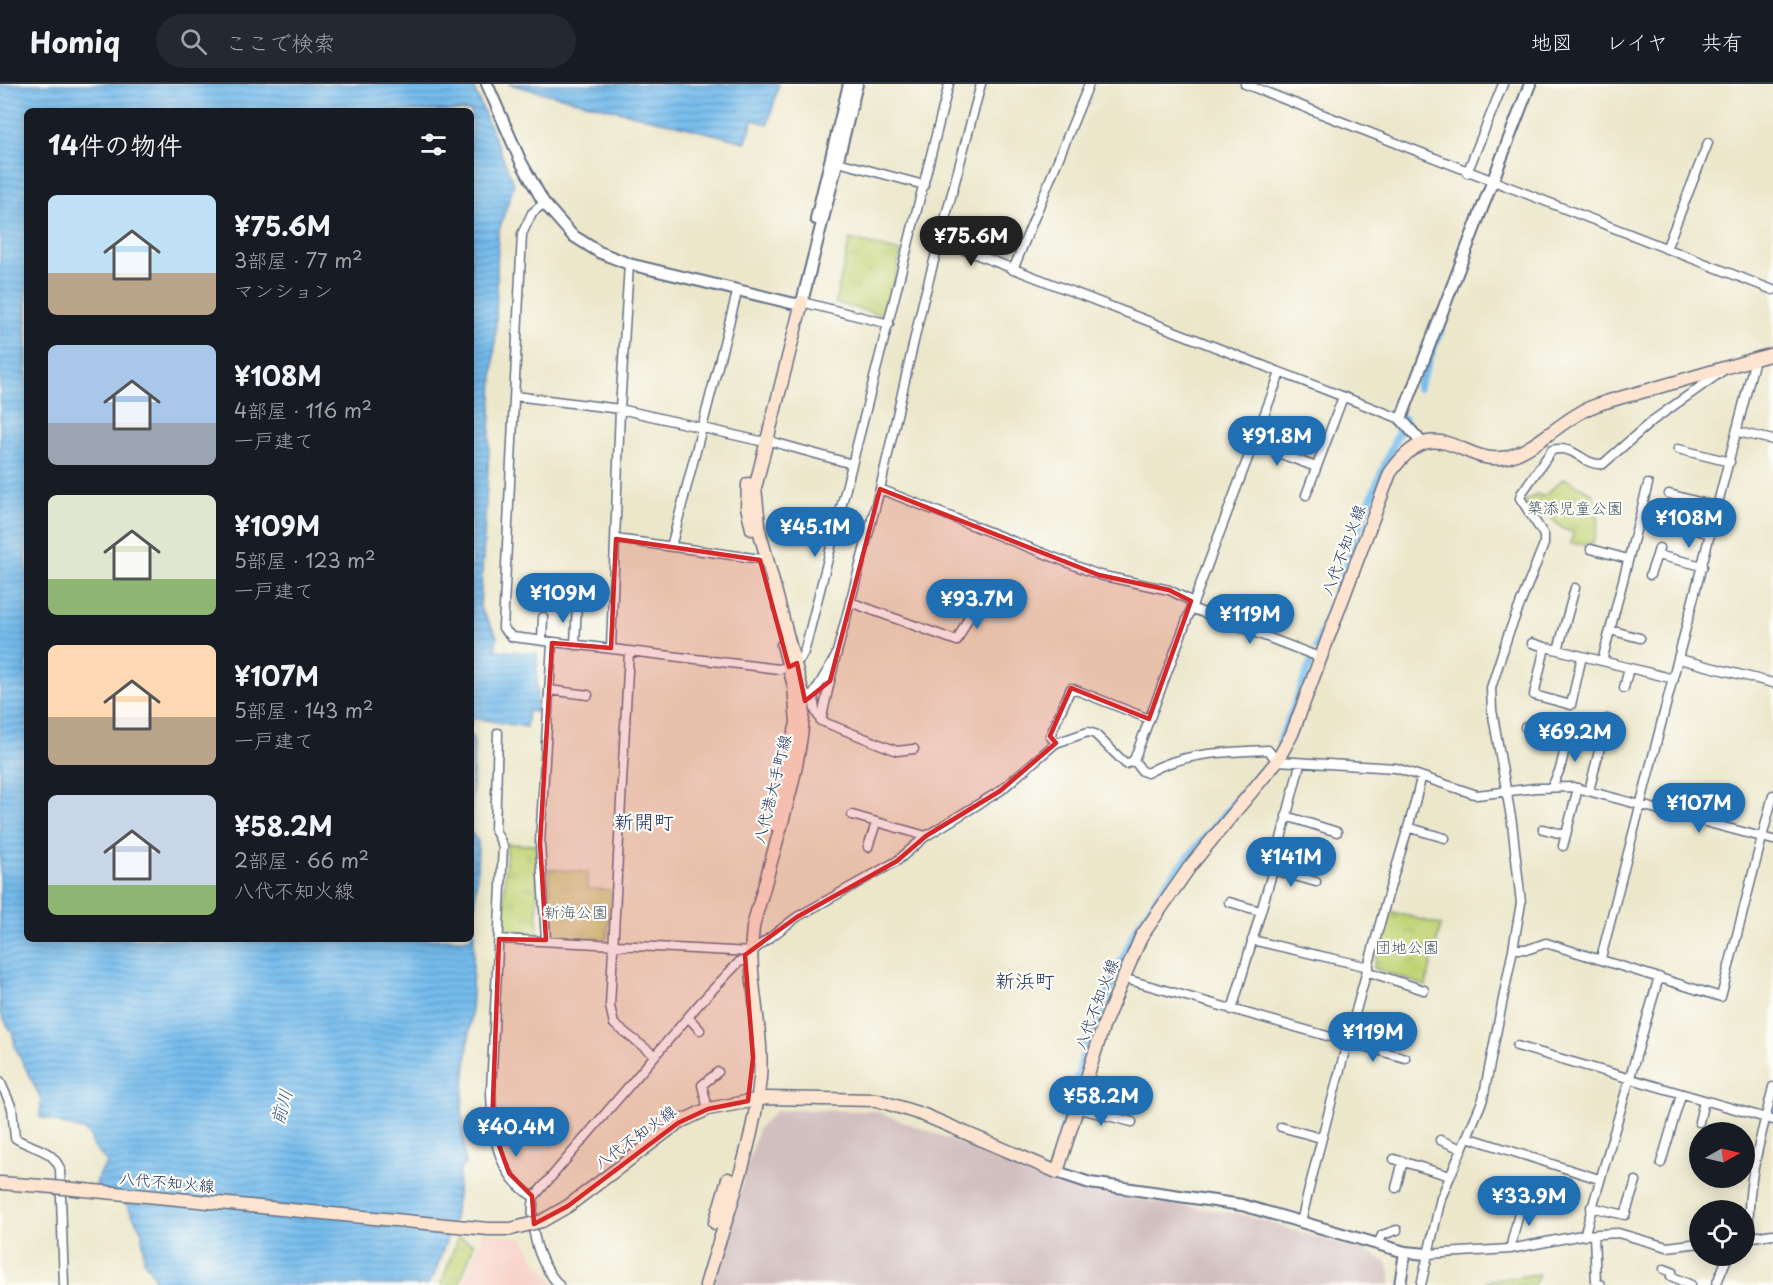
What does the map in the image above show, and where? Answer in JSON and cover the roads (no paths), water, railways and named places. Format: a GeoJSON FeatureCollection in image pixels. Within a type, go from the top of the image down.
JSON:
{"type":"FeatureCollection","features":[{"type":"Feature","properties":{"kind":"main road","name":"八代港大手町線"},"geometry":{"type":"LineString","coordinates":[[698,1285],[752,1100],[760,1058],[748,956],[747,927],[797,723],[793,665],[747,507],[748,485],[763,441],[799,303]]}},
{"type":"Feature","properties":{"kind":"main road"},"geometry":{"type":"LineString","coordinates":[[1419,439],[1448,442],[1484,457],[1507,457],[1588,409],[1773,354]]}},
{"type":"Feature","properties":{"kind":"main road","name":"八代不知火線"},"geometry":{"type":"LineString","coordinates":[[0,1183],[488,1229],[511,1229],[542,1221],[568,1206],[678,1123],[708,1109],[752,1100],[877,1100],[924,1115],[1057,1172],[1076,1108],[1122,978],[1141,937],[1191,866],[1277,761],[1292,734],[1390,473],[1419,439]]}},
{"type":"Feature","properties":{"kind":"main road","name":"八代港大手町線"},"geometry":{"type":"LineString","coordinates":[[748,956],[801,743],[809,696],[793,665]]}},
{"type":"Feature","properties":{"kind":"main road","name":"八代港大手町線"},"geometry":{"type":"LineString","coordinates":[[706,1285],[750,1132],[752,1100]]}},
{"type":"Feature","properties":{"kind":"street"},"geometry":{"type":"LineString","coordinates":[[487,84],[521,162],[544,203],[573,235],[599,252],[629,264],[889,324]]}},
{"type":"Feature","properties":{"kind":"street"},"geometry":{"type":"LineString","coordinates":[[799,303],[849,84]]}},
{"type":"Feature","properties":{"kind":"street"},"geometry":{"type":"LineString","coordinates":[[799,303],[857,84]]}},
{"type":"Feature","properties":{"kind":"street"},"geometry":{"type":"LineString","coordinates":[[544,203],[532,213],[522,234],[503,628],[512,637],[552,643],[779,669],[793,665],[803,658],[949,84]]}},
{"type":"Feature","properties":{"kind":"street"},"geometry":{"type":"LineString","coordinates":[[821,721],[880,489],[939,240],[981,84]]}},
{"type":"Feature","properties":{"kind":"street"},"geometry":{"type":"LineString","coordinates":[[1013,270],[1089,84]]}},
{"type":"Feature","properties":{"kind":"street"},"geometry":{"type":"LineString","coordinates":[[1245,84],[1490,182],[1773,290]]}},
{"type":"Feature","properties":{"kind":"street"},"geometry":{"type":"LineString","coordinates":[[1467,173],[1503,84]]}},
{"type":"Feature","properties":{"kind":"street"},"geometry":{"type":"LineString","coordinates":[[1401,419],[1490,182],[1530,84]]}},
{"type":"Feature","properties":{"kind":"street"},"geometry":{"type":"LineString","coordinates":[[1666,249],[1708,143]]}},
{"type":"Feature","properties":{"kind":"street"},"geometry":{"type":"LineString","coordinates":[[838,162],[924,185]]}},
{"type":"Feature","properties":{"kind":"street"},"geometry":{"type":"LineString","coordinates":[[939,240],[1401,419],[1419,439]]}},
{"type":"Feature","properties":{"kind":"street"},"geometry":{"type":"LineString","coordinates":[[611,648],[620,409],[629,264]]}},
{"type":"Feature","properties":{"kind":"street"},"geometry":{"type":"LineString","coordinates":[[671,547],[738,290]]}},
{"type":"Feature","properties":{"kind":"street"},"geometry":{"type":"LineString","coordinates":[[1601,958],[1755,359]]}},
{"type":"Feature","properties":{"kind":"street"},"geometry":{"type":"LineString","coordinates":[[1421,1285],[1441,1198],[1486,1090],[1521,903],[1492,710],[1491,688],[1508,634],[1544,544],[1544,535],[1520,498],[1521,494],[1551,450],[1571,449],[1594,464],[1603,464],[1652,421],[1727,368]]}},
{"type":"Feature","properties":{"kind":"street"},"geometry":{"type":"LineString","coordinates":[[559,1285],[543,1262],[535,1244],[534,1197],[654,1055],[739,962],[797,917],[897,861],[926,836],[1000,791],[1056,743],[1088,732],[1095,734],[1126,764],[1134,760],[1280,373]]}},
{"type":"Feature","properties":{"kind":"street"},"geometry":{"type":"LineString","coordinates":[[514,396],[620,409],[763,441],[852,464]]}},
{"type":"Feature","properties":{"kind":"street"},"geometry":{"type":"LineString","coordinates":[[1306,495],[1343,397]]}},
{"type":"Feature","properties":{"kind":"street"},"geometry":{"type":"LineString","coordinates":[[1738,432],[1773,440]]}},
{"type":"Feature","properties":{"kind":"street"},"geometry":{"type":"LineString","coordinates":[[1257,433],[1283,445],[1281,454],[1316,467]]}},
{"type":"Feature","properties":{"kind":"street"},"geometry":{"type":"LineString","coordinates":[[1678,449],[1730,462]]}},
{"type":"Feature","properties":{"kind":"street"},"geometry":{"type":"LineString","coordinates":[[1602,661],[1648,484]]}},
{"type":"Feature","properties":{"kind":"street"},"geometry":{"type":"LineString","coordinates":[[880,489],[1099,575],[1169,590],[1191,601],[1191,608]]}},
{"type":"Feature","properties":{"kind":"street"},"geometry":{"type":"LineString","coordinates":[[1669,494],[1718,507]]}},
{"type":"Feature","properties":{"kind":"street"},"geometry":{"type":"LineString","coordinates":[[1640,515],[1711,534]]}},
{"type":"Feature","properties":{"kind":"street"},"geometry":{"type":"LineString","coordinates":[[616,538],[764,560]]}},
{"type":"Feature","properties":{"kind":"street"},"geometry":{"type":"LineString","coordinates":[[1591,549],[1628,559]]}},
{"type":"Feature","properties":{"kind":"street"},"geometry":{"type":"LineString","coordinates":[[1650,575],[1658,552],[1703,566]]}},
{"type":"Feature","properties":{"kind":"street"},"geometry":{"type":"LineString","coordinates":[[1558,650],[1575,588]]}},
{"type":"Feature","properties":{"kind":"street"},"geometry":{"type":"LineString","coordinates":[[850,602],[957,641],[973,608]]}},
{"type":"Feature","properties":{"kind":"street"},"geometry":{"type":"LineString","coordinates":[[575,645],[577,603]]}},
{"type":"Feature","properties":{"kind":"street"},"geometry":{"type":"LineString","coordinates":[[1191,608],[1319,657]]}},
{"type":"Feature","properties":{"kind":"street"},"geometry":{"type":"LineString","coordinates":[[542,641],[543,617]]}},
{"type":"Feature","properties":{"kind":"street"},"geometry":{"type":"LineString","coordinates":[[1610,630],[1640,638]]}},
{"type":"Feature","properties":{"kind":"street"},"geometry":{"type":"LineString","coordinates":[[546,940],[540,843],[552,643]]}},
{"type":"Feature","properties":{"kind":"street"},"geometry":{"type":"LineString","coordinates":[[1532,643],[1674,679]]}},
{"type":"Feature","properties":{"kind":"street"},"geometry":{"type":"LineString","coordinates":[[1545,647],[1534,695],[1571,705],[1582,656]]}},
{"type":"Feature","properties":{"kind":"street"},"geometry":{"type":"LineString","coordinates":[[629,652],[611,1016],[614,1024],[654,1055]]}},
{"type":"Feature","properties":{"kind":"street"},"geometry":{"type":"LineString","coordinates":[[836,656],[809,696],[821,721],[897,751],[914,749]]}},
{"type":"Feature","properties":{"kind":"street"},"geometry":{"type":"LineString","coordinates":[[1679,659],[1773,683]]}},
{"type":"Feature","properties":{"kind":"street"},"geometry":{"type":"LineString","coordinates":[[1623,688],[1629,668]]}},
{"type":"Feature","properties":{"kind":"street"},"geometry":{"type":"LineString","coordinates":[[1056,743],[1050,736],[1071,688],[1149,718]]}},
{"type":"Feature","properties":{"kind":"street"},"geometry":{"type":"LineString","coordinates":[[549,690],[588,695]]}},
{"type":"Feature","properties":{"kind":"street"},"geometry":{"type":"LineString","coordinates":[[1589,791],[1607,719]]}},
{"type":"Feature","properties":{"kind":"street"},"geometry":{"type":"LineString","coordinates":[[1525,727],[1569,735],[1552,787]]}},
{"type":"Feature","properties":{"kind":"street"},"geometry":{"type":"LineString","coordinates":[[498,733],[495,830],[503,842],[492,1126],[497,1150],[508,1173],[534,1197]]}},
{"type":"Feature","properties":{"kind":"street"},"geometry":{"type":"LineString","coordinates":[[1134,760],[1142,771],[1147,773],[1159,766],[1220,753],[1268,750],[1277,761],[1396,768],[1477,795],[1552,787],[1578,788],[1773,840]]}},
{"type":"Feature","properties":{"kind":"street"},"geometry":{"type":"LineString","coordinates":[[1232,1010],[1273,870],[1300,764]]}},
{"type":"Feature","properties":{"kind":"street"},"geometry":{"type":"LineString","coordinates":[[1301,1222],[1321,1138],[1369,970],[1384,908],[1410,828],[1421,778]]}},
{"type":"Feature","properties":{"kind":"street"},"geometry":{"type":"LineString","coordinates":[[1563,846],[1578,788]]}},
{"type":"Feature","properties":{"kind":"street"},"geometry":{"type":"LineString","coordinates":[[1513,949],[1529,949],[1546,943],[1601,958],[1721,997],[1773,795]]}},
{"type":"Feature","properties":{"kind":"street"},"geometry":{"type":"LineString","coordinates":[[852,815],[926,836]]}},
{"type":"Feature","properties":{"kind":"street"},"geometry":{"type":"LineString","coordinates":[[1286,816],[1337,832]]}},
{"type":"Feature","properties":{"kind":"street"},"geometry":{"type":"LineString","coordinates":[[868,847],[876,823]]}},
{"type":"Feature","properties":{"kind":"street"},"geometry":{"type":"LineString","coordinates":[[1410,828],[1445,838]]}},
{"type":"Feature","properties":{"kind":"street"},"geometry":{"type":"LineString","coordinates":[[1543,828],[1566,835]]}},
{"type":"Feature","properties":{"kind":"street"},"geometry":{"type":"LineString","coordinates":[[1273,870],[1316,882]]}},
{"type":"Feature","properties":{"kind":"street"},"geometry":{"type":"LineString","coordinates":[[1229,902],[1260,911]]}},
{"type":"Feature","properties":{"kind":"street"},"geometry":{"type":"LineString","coordinates":[[499,939],[546,940],[748,956]]}},
{"type":"Feature","properties":{"kind":"street"},"geometry":{"type":"LineString","coordinates":[[1252,940],[1369,970],[1424,990]]}},
{"type":"Feature","properties":{"kind":"street"},"geometry":{"type":"LineString","coordinates":[[1584,1236],[1591,1207],[1601,1184],[1659,977]]}},
{"type":"Feature","properties":{"kind":"street"},"geometry":{"type":"LineString","coordinates":[[1122,978],[1405,1058]]}},
{"type":"Feature","properties":{"kind":"street"},"geometry":{"type":"LineString","coordinates":[[688,1017],[700,1030]]}},
{"type":"Feature","properties":{"kind":"street"},"geometry":{"type":"LineString","coordinates":[[1517,1046],[1769,1119]]}},
{"type":"Feature","properties":{"kind":"street"},"geometry":{"type":"LineString","coordinates":[[708,1109],[702,1085],[718,1072]]}},
{"type":"Feature","properties":{"kind":"street"},"geometry":{"type":"LineString","coordinates":[[0,1081],[12,1108],[15,1138],[48,1152],[56,1158],[60,1169],[64,1285]]}},
{"type":"Feature","properties":{"kind":"street"},"geometry":{"type":"LineString","coordinates":[[1749,1200],[1769,1119],[1773,1087]]}},
{"type":"Feature","properties":{"kind":"street"},"geometry":{"type":"LineString","coordinates":[[1661,1163],[1681,1095]]}},
{"type":"Feature","properties":{"kind":"street"},"geometry":{"type":"LineString","coordinates":[[1699,1122],[1704,1101]]}},
{"type":"Feature","properties":{"kind":"street"},"geometry":{"type":"LineString","coordinates":[[1076,1108],[1132,1122]]}},
{"type":"Feature","properties":{"kind":"street"},"geometry":{"type":"LineString","coordinates":[[1281,1127],[1321,1138]]}},
{"type":"Feature","properties":{"kind":"street"},"geometry":{"type":"LineString","coordinates":[[1467,1137],[1601,1184]]}},
{"type":"Feature","properties":{"kind":"street"},"geometry":{"type":"LineString","coordinates":[[1440,1140],[1462,1149]]}},
{"type":"Feature","properties":{"kind":"street"},"geometry":{"type":"LineString","coordinates":[[1396,1188],[1399,1160],[1450,1176]]}},
{"type":"Feature","properties":{"kind":"street"},"geometry":{"type":"LineString","coordinates":[[1057,1172],[1090,1183],[1242,1205],[1405,1252],[1427,1254],[1510,1249],[1594,1234],[1618,1233],[1667,1247],[1689,1244]]}},
{"type":"Feature","properties":{"kind":"street"},"geometry":{"type":"LineString","coordinates":[[1591,1207],[1624,1215],[1636,1181]]}},
{"type":"Feature","properties":{"kind":"street"},"geometry":{"type":"LineString","coordinates":[[1510,1249],[1524,1197],[1529,1193]]}},
{"type":"Feature","properties":{"kind":"street"},"geometry":{"type":"LineString","coordinates":[[1378,1244],[1382,1235],[1397,1230]]}},
{"type":"Feature","properties":{"kind":"street"},"geometry":{"type":"LineString","coordinates":[[1594,1234],[1596,1282],[1601,1285]]}},
{"type":"Feature","properties":{"kind":"street"},"geometry":{"type":"LineString","coordinates":[[1755,1236],[1773,1234]]}},
{"type":"Feature","properties":{"kind":"street"},"geometry":{"type":"LineString","coordinates":[[1400,1285],[1405,1252]]}},
{"type":"Feature","properties":{"kind":"street"},"geometry":{"type":"LineString","coordinates":[[1716,1285],[1724,1266]]}},
{"type":"Feature","properties":{"kind":"street"},"geometry":{"type":"LineString","coordinates":[[1664,1269],[1672,1272],[1671,1276],[1691,1285]]}},
{"type":"Feature","properties":{"kind":"water","name":"前川"},"geometry":{"type":"Polygon","coordinates":[[[0,84],[472,84],[514,184],[498,233],[496,324],[480,608],[497,636],[495,650],[537,654],[537,712],[528,711],[526,727],[474,718],[474,108],[24,108],[24,942],[474,942],[471,1015],[462,1106],[465,1164],[460,1170],[454,1219],[434,1276],[427,1285],[155,1285],[154,1276],[144,1261],[142,1232],[126,1204],[96,1186],[98,1175],[108,1163],[92,1145],[91,1137],[85,1131],[40,1117],[41,1099],[15,1047],[13,1034],[0,1013],[0,84]]]}},
{"type":"Feature","properties":{"kind":"water"},"geometry":{"type":"Polygon","coordinates":[[[508,84],[779,84],[768,124],[753,120],[746,142],[508,84]]]}},
{"type":"Feature","properties":{"kind":"water"},"geometry":{"type":"Polygon","coordinates":[[[474,836],[478,842],[474,941],[474,836]]]}},
{"type":"Feature","properties":{"kind":"waterway"},"geometry":{"type":"LineString","coordinates":[[1418,388],[1448,310]]}},
{"type":"Feature","properties":{"kind":"waterway"},"geometry":{"type":"LineString","coordinates":[[1317,647],[1365,513],[1404,419]]}},
{"type":"Feature","properties":{"kind":"waterway"},"geometry":{"type":"LineString","coordinates":[[1280,742],[1313,658]]}},
{"type":"Feature","properties":{"kind":"waterway"},"geometry":{"type":"LineString","coordinates":[[1058,1147],[1088,1040],[1135,931],[1168,881],[1261,772]]}},
{"type":"Feature","properties":{"kind":"waterway"},"geometry":{"type":"LineString","coordinates":[[1771,1115],[1773,1105]]}},
{"type":"Feature","properties":{"kind":"district","name":"新開町"},"geometry":{"type":"Point","coordinates":[644,822]}},
{"type":"Feature","properties":{"kind":"district","name":"新浜町"},"geometry":{"type":"Point","coordinates":[1025,981]}},
{"type":"Feature","properties":{"kind":"park label","name":"築添児童公園"},"geometry":{"type":"Point","coordinates":[1575,508]}},
{"type":"Feature","properties":{"kind":"park label","name":"新海公園"},"geometry":{"type":"Point","coordinates":[576,912]}},
{"type":"Feature","properties":{"kind":"park label","name":"団地公園"},"geometry":{"type":"Point","coordinates":[1407,947]}}]}
